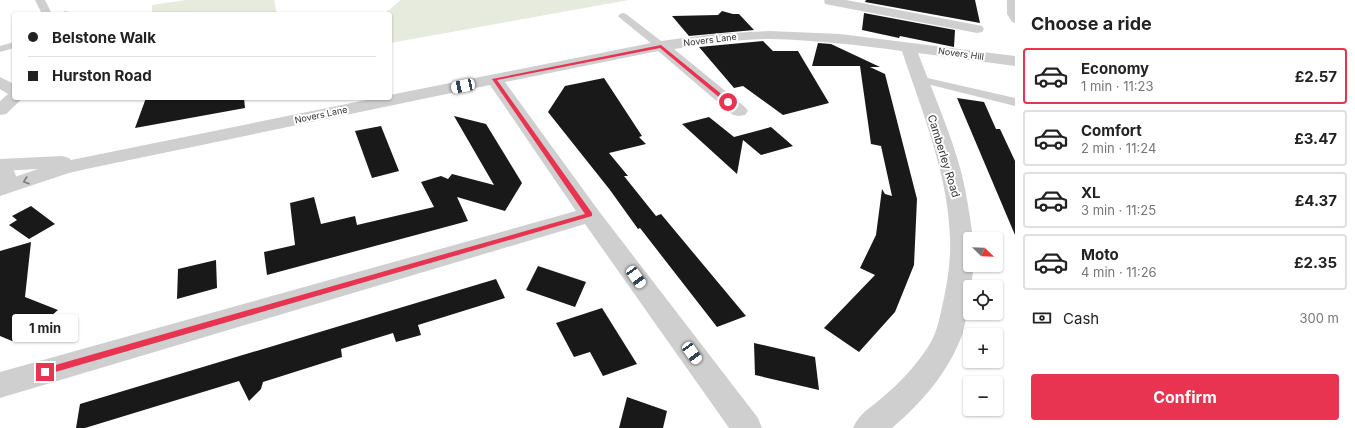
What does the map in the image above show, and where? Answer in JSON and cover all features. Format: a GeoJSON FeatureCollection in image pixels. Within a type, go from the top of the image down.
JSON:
{"type":"FeatureCollection","features":[{"type":"Feature","properties":{"kind":"street"},"geometry":{"type":"LineString","coordinates":[[830,0],[915,18],[977,29]]}},
{"type":"Feature","properties":{"kind":"street","name":"Camberley Road"},"geometry":{"type":"LineString","coordinates":[[868,428],[898,404],[927,371],[947,338],[959,292],[963,256],[959,208],[951,170],[919,79],[911,46],[915,18]]}},
{"type":"Feature","properties":{"kind":"street","name":"Novers Lane"},"geometry":{"type":"LineString","coordinates":[[0,188],[64,168],[91,162],[661,46],[714,38],[770,35],[840,38],[911,46]]}},
{"type":"Feature","properties":{"kind":"street"},"geometry":{"type":"LineString","coordinates":[[661,46],[739,111]]}},
{"type":"Feature","properties":{"kind":"street","name":"Novers Hill"},"geometry":{"type":"LineString","coordinates":[[911,46],[1015,61]]}},
{"type":"Feature","properties":{"kind":"street"},"geometry":{"type":"LineString","coordinates":[[494,79],[590,215],[747,428]]}},
{"type":"Feature","properties":{"kind":"street"},"geometry":{"type":"LineString","coordinates":[[0,82],[12,90]]}},
{"type":"Feature","properties":{"kind":"street"},"geometry":{"type":"LineString","coordinates":[[0,110],[12,100]]}},
{"type":"Feature","properties":{"kind":"street","name":"Novers Lane"},"geometry":{"type":"LineString","coordinates":[[0,166],[91,162]]}},
{"type":"Feature","properties":{"kind":"street"},"geometry":{"type":"LineString","coordinates":[[0,166],[4,168],[7,174],[0,188]]}},
{"type":"Feature","properties":{"kind":"street"},"geometry":{"type":"LineString","coordinates":[[0,384],[590,215]]}},
{"type":"Feature","properties":{"kind":"lane"},"geometry":{"type":"LineString","coordinates":[[40,0],[46,12]]}},
{"type":"Feature","properties":{"kind":"lane"},"geometry":{"type":"LineString","coordinates":[[1012,0],[1012,14],[1015,20]]}},
{"type":"Feature","properties":{"kind":"lane"},"geometry":{"type":"LineString","coordinates":[[623,16],[661,46]]}},
{"type":"Feature","properties":{"kind":"lane"},"geometry":{"type":"LineString","coordinates":[[0,49],[12,46]]}},
{"type":"Feature","properties":{"kind":"lane"},"geometry":{"type":"LineString","coordinates":[[919,79],[1015,102]]}},
{"type":"Feature","properties":{"kind":"shaded area"},"geometry":{"type":"Polygon","coordinates":[[[186,0],[274,0],[277,12],[152,12],[152,5],[186,0]]]}},
{"type":"Feature","properties":{"kind":"shaded area"},"geometry":{"type":"Polygon","coordinates":[[[401,0],[629,0],[392,43],[392,12],[386,12],[401,0]]]}},
{"type":"Feature","properties":{"kind":"building"},"geometry":{"type":"Polygon","coordinates":[[[866,0],[975,0],[980,23],[865,2],[866,0]]]}},
{"type":"Feature","properties":{"kind":"building"},"geometry":{"type":"Polygon","coordinates":[[[722,11],[739,14],[754,30],[689,36],[672,16],[718,15],[722,11]]]}},
{"type":"Feature","properties":{"kind":"building"},"geometry":{"type":"Polygon","coordinates":[[[864,13],[955,30],[954,47],[862,30],[864,13]]]}},
{"type":"Feature","properties":{"kind":"building"},"geometry":{"type":"Polygon","coordinates":[[[763,41],[773,51],[798,51],[829,103],[783,115],[743,86],[734,88],[699,47],[763,41]]]}},
{"type":"Feature","properties":{"kind":"building"},"geometry":{"type":"Polygon","coordinates":[[[818,43],[831,44],[880,67],[870,67],[885,74],[917,199],[914,265],[895,312],[859,352],[824,328],[875,275],[860,268],[876,235],[882,189],[885,194],[892,196],[881,146],[871,144],[860,66],[812,66],[818,43]]]}},
{"type":"Feature","properties":{"kind":"building"},"geometry":{"type":"Polygon","coordinates":[[[604,78],[642,136],[639,137],[646,144],[609,153],[628,176],[624,176],[656,216],[661,214],[746,316],[717,327],[640,228],[638,229],[610,190],[548,112],[565,86],[604,78]]]}},
{"type":"Feature","properties":{"kind":"building"},"geometry":{"type":"Polygon","coordinates":[[[957,98],[984,102],[996,129],[1000,129],[1015,161],[1015,235],[957,98]]]}},
{"type":"Feature","properties":{"kind":"building"},"geometry":{"type":"Polygon","coordinates":[[[145,100],[244,100],[245,108],[135,128],[145,100]]]}},
{"type":"Feature","properties":{"kind":"building"},"geometry":{"type":"Polygon","coordinates":[[[454,116],[486,124],[522,183],[505,211],[457,197],[468,221],[267,275],[264,252],[295,245],[290,203],[314,197],[321,224],[355,216],[357,225],[434,207],[421,182],[441,176],[448,179],[452,174],[494,185],[454,116]]]}},
{"type":"Feature","properties":{"kind":"building"},"geometry":{"type":"Polygon","coordinates":[[[709,117],[734,137],[771,127],[793,146],[761,155],[743,140],[737,174],[682,124],[709,117]]]}},
{"type":"Feature","properties":{"kind":"building"},"geometry":{"type":"Polygon","coordinates":[[[381,126],[399,171],[372,178],[355,131],[381,126]]]}},
{"type":"Feature","properties":{"kind":"building"},"geometry":{"type":"Polygon","coordinates":[[[31,206],[55,224],[29,239],[9,225],[17,220],[12,216],[31,206]]]}},
{"type":"Feature","properties":{"kind":"building"},"geometry":{"type":"Polygon","coordinates":[[[31,242],[25,297],[58,310],[30,334],[24,331],[12,341],[0,336],[0,251],[31,242]]]}},
{"type":"Feature","properties":{"kind":"building"},"geometry":{"type":"Polygon","coordinates":[[[216,260],[217,288],[177,299],[178,269],[216,260]]]}},
{"type":"Feature","properties":{"kind":"building"},"geometry":{"type":"Polygon","coordinates":[[[538,266],[586,282],[575,307],[526,290],[538,266]]]}},
{"type":"Feature","properties":{"kind":"building"},"geometry":{"type":"Polygon","coordinates":[[[496,279],[505,298],[418,325],[421,335],[396,342],[393,333],[341,349],[342,357],[263,382],[261,389],[249,401],[239,381],[85,428],[76,428],[80,404],[496,279]]]}},
{"type":"Feature","properties":{"kind":"building"},"geometry":{"type":"Polygon","coordinates":[[[602,308],[637,364],[603,376],[590,352],[574,357],[556,323],[602,308]]]}},
{"type":"Feature","properties":{"kind":"building"},"geometry":{"type":"Polygon","coordinates":[[[754,343],[815,357],[819,390],[755,375],[754,343]]]}},
{"type":"Feature","properties":{"kind":"building"},"geometry":{"type":"Polygon","coordinates":[[[627,397],[667,411],[663,428],[619,428],[627,397]]]}},
{"type":"Feature","properties":{"kind":"route"},"geometry":{"type":"LineString","coordinates":[[45,372],[590,215],[494,79],[661,46],[728,102]]}}]}
